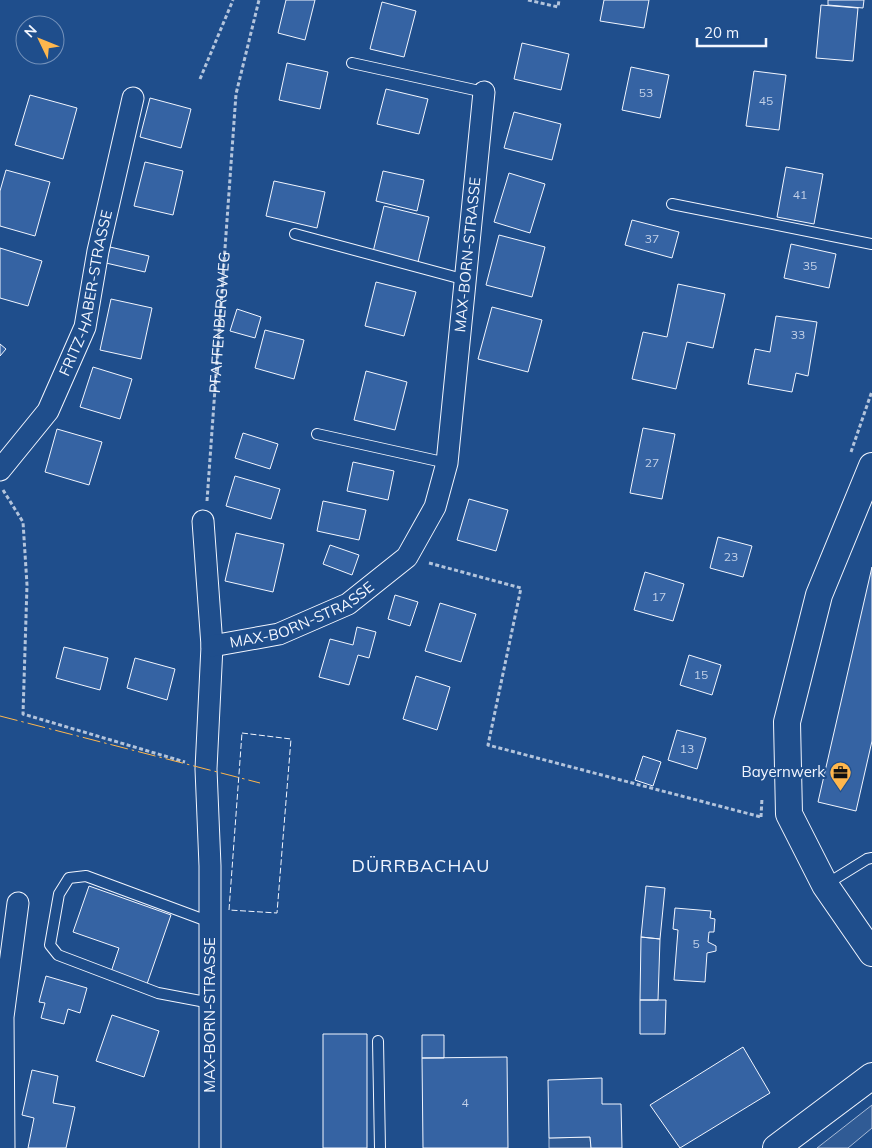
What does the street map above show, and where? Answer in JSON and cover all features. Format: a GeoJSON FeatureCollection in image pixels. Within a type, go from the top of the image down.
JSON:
{"type":"FeatureCollection","features":[{"type":"Feature","properties":{"kind":"street","name":"MAX-BORN-STRASSE"},"geometry":{"type":"LineString","coordinates":[[210,1148],[211,1004],[206,769],[212,646],[279,634],[348,604],[407,557],[435,507],[447,463],[484,92]]}},
{"type":"Feature","properties":{"kind":"street","name":"FRITZ-HABER-STRASSE"},"geometry":{"type":"LineString","coordinates":[[0,470],[48,410],[85,327],[98,251],[133,98]]}},
{"type":"Feature","properties":{"kind":"street"},"geometry":{"type":"LineString","coordinates":[[872,466],[819,595],[787,722],[789,814],[825,885],[872,953]]}},
{"type":"Feature","properties":{"kind":"street"},"geometry":{"type":"LineString","coordinates":[[203,521],[212,646]]}},
{"type":"Feature","properties":{"kind":"street"},"geometry":{"type":"LineString","coordinates":[[4,1148],[3,1017],[18,903]]}},
{"type":"Feature","properties":{"kind":"street"},"geometry":{"type":"LineString","coordinates":[[776,1148],[872,1076]]}},
{"type":"Feature","properties":{"kind":"lane"},"geometry":{"type":"LineString","coordinates":[[352,64],[484,92]]}},
{"type":"Feature","properties":{"kind":"lane"},"geometry":{"type":"LineString","coordinates":[[672,204],[872,244]]}},
{"type":"Feature","properties":{"kind":"lane"},"geometry":{"type":"LineString","coordinates":[[296,234],[466,280]]}},
{"type":"Feature","properties":{"kind":"lane"},"geometry":{"type":"LineString","coordinates":[[317,434],[447,463]]}},
{"type":"Feature","properties":{"kind":"lane"},"geometry":{"type":"LineString","coordinates":[[825,885],[867,859],[872,858]]}},
{"type":"Feature","properties":{"kind":"lane"},"geometry":{"type":"LineString","coordinates":[[210,922],[86,876],[69,878],[59,894],[50,945],[58,955],[158,993],[211,1004]]}},
{"type":"Feature","properties":{"kind":"lane"},"geometry":{"type":"LineString","coordinates":[[378,1041],[380,1148]]}},
{"type":"Feature","properties":{"kind":"path"},"geometry":{"type":"LineString","coordinates":[[200,79],[233,0]]}},
{"type":"Feature","properties":{"kind":"path","name":"PFAFFENBERGWEG"},"geometry":{"type":"LineString","coordinates":[[203,521],[207,496],[236,94],[259,0]]}},
{"type":"Feature","properties":{"kind":"path"},"geometry":{"type":"LineString","coordinates":[[528,0],[558,7],[559,0]]}},
{"type":"Feature","properties":{"kind":"path"},"geometry":{"type":"LineString","coordinates":[[0,486],[23,522],[27,585],[23,714],[206,769]]}},
{"type":"Feature","properties":{"kind":"path"},"geometry":{"type":"LineString","coordinates":[[407,557],[521,588],[488,745],[761,817]]}},
{"type":"Feature","properties":{"kind":"shaded area"},"geometry":{"type":"Polygon","coordinates":[[[872,1105],[872,1128],[848,1148],[817,1148],[872,1105]]]}},
{"type":"Feature","properties":{"kind":"shaded area"},"geometry":{"type":"Polygon","coordinates":[[[590,1137],[591,1148],[549,1148],[549,1138],[590,1137]]]}},
{"type":"Feature","properties":{"kind":"building"},"geometry":{"type":"Polygon","coordinates":[[[286,0],[315,0],[305,40],[278,33],[286,0]]]}},
{"type":"Feature","properties":{"kind":"building"},"geometry":{"type":"Polygon","coordinates":[[[604,0],[649,0],[644,28],[600,21],[604,0]]]}},
{"type":"Feature","properties":{"kind":"building"},"geometry":{"type":"Polygon","coordinates":[[[828,0],[864,0],[863,8],[828,5],[828,0]]]}},
{"type":"Feature","properties":{"kind":"building"},"geometry":{"type":"Polygon","coordinates":[[[382,2],[416,11],[404,57],[370,49],[382,2]]]}},
{"type":"Feature","properties":{"kind":"building"},"geometry":{"type":"Polygon","coordinates":[[[821,5],[858,8],[853,61],[816,58],[821,5]]]}},
{"type":"Feature","properties":{"kind":"building"},"geometry":{"type":"Polygon","coordinates":[[[522,43],[569,54],[561,90],[514,79],[522,43]]]}},
{"type":"Feature","properties":{"kind":"building"},"geometry":{"type":"Polygon","coordinates":[[[287,63],[328,72],[320,109],[279,100],[287,63]]]}},
{"type":"Feature","properties":{"kind":"building"},"geometry":{"type":"Polygon","coordinates":[[[631,67],[669,75],[660,118],[622,110],[631,67]]]}},
{"type":"Feature","properties":{"kind":"building"},"geometry":{"type":"Polygon","coordinates":[[[754,71],[786,75],[779,130],[746,126],[754,71]]]}},
{"type":"Feature","properties":{"kind":"building"},"geometry":{"type":"Polygon","coordinates":[[[386,89],[428,99],[419,134],[377,124],[386,89]]]}},
{"type":"Feature","properties":{"kind":"building"},"geometry":{"type":"Polygon","coordinates":[[[30,95],[77,108],[63,159],[15,145],[30,95]]]}},
{"type":"Feature","properties":{"kind":"building"},"geometry":{"type":"Polygon","coordinates":[[[150,98],[191,109],[181,148],[140,137],[150,98]]]}},
{"type":"Feature","properties":{"kind":"building"},"geometry":{"type":"Polygon","coordinates":[[[514,112],[561,124],[552,160],[504,148],[514,112]]]}},
{"type":"Feature","properties":{"kind":"building"},"geometry":{"type":"Polygon","coordinates":[[[145,162],[183,171],[173,215],[134,206],[145,162]]]}},
{"type":"Feature","properties":{"kind":"building"},"geometry":{"type":"Polygon","coordinates":[[[786,167],[823,174],[814,224],[777,217],[786,167]]]}},
{"type":"Feature","properties":{"kind":"building"},"geometry":{"type":"Polygon","coordinates":[[[6,170],[50,182],[35,236],[0,226],[0,191],[6,170]]]}},
{"type":"Feature","properties":{"kind":"building"},"geometry":{"type":"Polygon","coordinates":[[[383,171],[424,180],[417,211],[376,201],[383,171]]]}},
{"type":"Feature","properties":{"kind":"building"},"geometry":{"type":"Polygon","coordinates":[[[509,173],[545,184],[530,233],[494,222],[509,173]]]}},
{"type":"Feature","properties":{"kind":"building"},"geometry":{"type":"Polygon","coordinates":[[[274,181],[325,192],[317,228],[266,216],[274,181]]]}},
{"type":"Feature","properties":{"kind":"building"},"geometry":{"type":"Polygon","coordinates":[[[384,206],[429,217],[418,262],[373,252],[384,206]]]}},
{"type":"Feature","properties":{"kind":"building"},"geometry":{"type":"Polygon","coordinates":[[[632,220],[679,232],[672,258],[625,245],[632,220]]]}},
{"type":"Feature","properties":{"kind":"building"},"geometry":{"type":"Polygon","coordinates":[[[499,235],[545,247],[532,297],[486,285],[499,235]]]}},
{"type":"Feature","properties":{"kind":"building"},"geometry":{"type":"Polygon","coordinates":[[[791,244],[836,254],[829,288],[784,278],[791,244]]]}},
{"type":"Feature","properties":{"kind":"building"},"geometry":{"type":"Polygon","coordinates":[[[110,247],[149,256],[145,272],[106,263],[110,247]]]}},
{"type":"Feature","properties":{"kind":"building"},"geometry":{"type":"Polygon","coordinates":[[[0,248],[42,261],[28,306],[0,298],[0,248]]]}},
{"type":"Feature","properties":{"kind":"building"},"geometry":{"type":"Polygon","coordinates":[[[376,282],[416,292],[404,336],[365,326],[376,282]]]}},
{"type":"Feature","properties":{"kind":"building"},"geometry":{"type":"Polygon","coordinates":[[[678,284],[725,294],[713,348],[687,342],[676,389],[632,379],[643,332],[667,337],[678,284]]]}},
{"type":"Feature","properties":{"kind":"building"},"geometry":{"type":"Polygon","coordinates":[[[111,299],[152,308],[141,359],[100,350],[111,299]]]}},
{"type":"Feature","properties":{"kind":"building"},"geometry":{"type":"Polygon","coordinates":[[[492,307],[542,320],[528,372],[478,359],[492,307]]]}},
{"type":"Feature","properties":{"kind":"building"},"geometry":{"type":"Polygon","coordinates":[[[237,309],[261,317],[255,338],[230,331],[237,309]]]}},
{"type":"Feature","properties":{"kind":"building"},"geometry":{"type":"Polygon","coordinates":[[[776,316],[817,322],[808,376],[796,373],[792,392],[748,384],[755,349],[770,352],[776,316]]]}},
{"type":"Feature","properties":{"kind":"building"},"geometry":{"type":"Polygon","coordinates":[[[265,330],[304,340],[294,379],[255,368],[265,330]]]}},
{"type":"Feature","properties":{"kind":"building"},"geometry":{"type":"Polygon","coordinates":[[[0,344],[6,349],[0,356],[0,344]]]}},
{"type":"Feature","properties":{"kind":"building"},"geometry":{"type":"Polygon","coordinates":[[[93,367],[132,379],[120,419],[80,407],[93,367]]]}},
{"type":"Feature","properties":{"kind":"building"},"geometry":{"type":"Polygon","coordinates":[[[366,371],[407,382],[395,430],[354,420],[366,371]]]}},
{"type":"Feature","properties":{"kind":"building"},"geometry":{"type":"Polygon","coordinates":[[[643,428],[675,434],[662,499],[630,493],[643,428]]]}},
{"type":"Feature","properties":{"kind":"building"},"geometry":{"type":"Polygon","coordinates":[[[57,429],[102,442],[89,485],[45,472],[57,429]]]}},
{"type":"Feature","properties":{"kind":"building"},"geometry":{"type":"Polygon","coordinates":[[[243,433],[278,444],[270,469],[235,458],[243,433]]]}},
{"type":"Feature","properties":{"kind":"building"},"geometry":{"type":"Polygon","coordinates":[[[353,462],[394,471],[388,500],[347,491],[353,462]]]}},
{"type":"Feature","properties":{"kind":"building"},"geometry":{"type":"Polygon","coordinates":[[[235,476],[280,489],[271,519],[226,506],[235,476]]]}},
{"type":"Feature","properties":{"kind":"building"},"geometry":{"type":"Polygon","coordinates":[[[469,499],[508,510],[496,551],[457,540],[469,499]]]}},
{"type":"Feature","properties":{"kind":"building"},"geometry":{"type":"Polygon","coordinates":[[[323,501],[366,510],[359,540],[317,531],[323,501]]]}},
{"type":"Feature","properties":{"kind":"building"},"geometry":{"type":"Polygon","coordinates":[[[236,533],[284,544],[273,592],[225,581],[236,533]]]}},
{"type":"Feature","properties":{"kind":"building"},"geometry":{"type":"Polygon","coordinates":[[[718,537],[752,546],[743,577],[710,568],[718,537]]]}},
{"type":"Feature","properties":{"kind":"building"},"geometry":{"type":"Polygon","coordinates":[[[330,545],[359,555],[352,575],[323,564],[330,545]]]}},
{"type":"Feature","properties":{"kind":"building"},"geometry":{"type":"Polygon","coordinates":[[[872,567],[872,741],[856,811],[818,802],[872,567]]]}},
{"type":"Feature","properties":{"kind":"building"},"geometry":{"type":"Polygon","coordinates":[[[645,572],[684,584],[673,621],[634,610],[645,572]]]}},
{"type":"Feature","properties":{"kind":"building"},"geometry":{"type":"Polygon","coordinates":[[[395,595],[418,602],[410,626],[388,619],[395,595]]]}},
{"type":"Feature","properties":{"kind":"building"},"geometry":{"type":"Polygon","coordinates":[[[440,603],[476,614],[461,662],[425,651],[440,603]]]}},
{"type":"Feature","properties":{"kind":"building"},"geometry":{"type":"Polygon","coordinates":[[[357,627],[376,632],[369,658],[358,655],[349,685],[319,677],[330,639],[353,645],[357,627]]]}},
{"type":"Feature","properties":{"kind":"building"},"geometry":{"type":"Polygon","coordinates":[[[64,647],[108,658],[100,690],[56,678],[64,647]]]}},
{"type":"Feature","properties":{"kind":"building"},"geometry":{"type":"Polygon","coordinates":[[[689,655],[721,665],[712,695],[680,685],[689,655]]]}},
{"type":"Feature","properties":{"kind":"building"},"geometry":{"type":"Polygon","coordinates":[[[135,658],[175,669],[167,700],[127,688],[135,658]]]}},
{"type":"Feature","properties":{"kind":"building"},"geometry":{"type":"Polygon","coordinates":[[[416,676],[450,687],[437,730],[403,719],[416,676]]]}},
{"type":"Feature","properties":{"kind":"building"},"geometry":{"type":"Polygon","coordinates":[[[677,730],[706,738],[697,769],[668,760],[677,730]]]}},
{"type":"Feature","properties":{"kind":"building"},"geometry":{"type":"Polygon","coordinates":[[[643,756],[661,762],[653,786],[635,780],[643,756]]]}},
{"type":"Feature","properties":{"kind":"building"},"geometry":{"type":"Polygon","coordinates":[[[89,886],[171,915],[147,984],[111,972],[119,948],[73,932],[89,886]]]}},
{"type":"Feature","properties":{"kind":"building"},"geometry":{"type":"Polygon","coordinates":[[[646,886],[665,888],[660,939],[641,937],[646,886]]]}},
{"type":"Feature","properties":{"kind":"building"},"geometry":{"type":"Polygon","coordinates":[[[675,908],[711,911],[710,918],[715,919],[714,932],[709,932],[708,942],[716,946],[716,951],[707,953],[705,982],[674,980],[678,930],[673,929],[675,908]]]}},
{"type":"Feature","properties":{"kind":"building"},"geometry":{"type":"Polygon","coordinates":[[[641,937],[660,939],[658,1000],[640,1000],[641,937]]]}},
{"type":"Feature","properties":{"kind":"building"},"geometry":{"type":"Polygon","coordinates":[[[46,976],[87,988],[80,1013],[68,1009],[64,1024],[41,1018],[45,1003],[39,1002],[46,976]]]}},
{"type":"Feature","properties":{"kind":"building"},"geometry":{"type":"Polygon","coordinates":[[[640,1000],[666,1000],[665,1034],[640,1034],[640,1000]]]}},
{"type":"Feature","properties":{"kind":"building"},"geometry":{"type":"Polygon","coordinates":[[[112,1015],[159,1031],[144,1077],[96,1061],[112,1015]]]}},
{"type":"Feature","properties":{"kind":"building"},"geometry":{"type":"Polygon","coordinates":[[[323,1034],[367,1034],[367,1148],[323,1148],[323,1034]]]}},
{"type":"Feature","properties":{"kind":"building"},"geometry":{"type":"Polygon","coordinates":[[[422,1035],[444,1035],[444,1058],[422,1058],[422,1035]]]}},
{"type":"Feature","properties":{"kind":"building"},"geometry":{"type":"Polygon","coordinates":[[[743,1047],[770,1093],[680,1148],[650,1105],[743,1047]]]}},
{"type":"Feature","properties":{"kind":"building"},"geometry":{"type":"Polygon","coordinates":[[[507,1057],[508,1148],[423,1148],[422,1058],[507,1057]]]}},
{"type":"Feature","properties":{"kind":"building"},"geometry":{"type":"Polygon","coordinates":[[[32,1070],[58,1076],[53,1103],[75,1107],[66,1148],[28,1148],[34,1118],[22,1115],[32,1070]]]}},
{"type":"Feature","properties":{"kind":"building"},"geometry":{"type":"Polygon","coordinates":[[[602,1078],[602,1104],[621,1104],[622,1148],[591,1148],[590,1137],[549,1138],[548,1080],[602,1078]]]}},
{"type":"Feature","properties":{"kind":"fence"},"geometry":{"type":"LineString","coordinates":[[242,733],[291,739],[277,913],[229,910],[242,733]]}},
{"type":"Feature","properties":{"kind":"power"},"geometry":{"type":"LineString","coordinates":[[0,716],[260,783]]}},
{"type":"Feature","properties":{"kind":"place","name":"Bayernwerk"},"geometry":{"type":"Point","coordinates":[841,791]}},
{"type":"Feature","properties":{"kind":"district","name":"DÜRRBACHAU"},"geometry":{"type":"Point","coordinates":[421,866]}}]}
